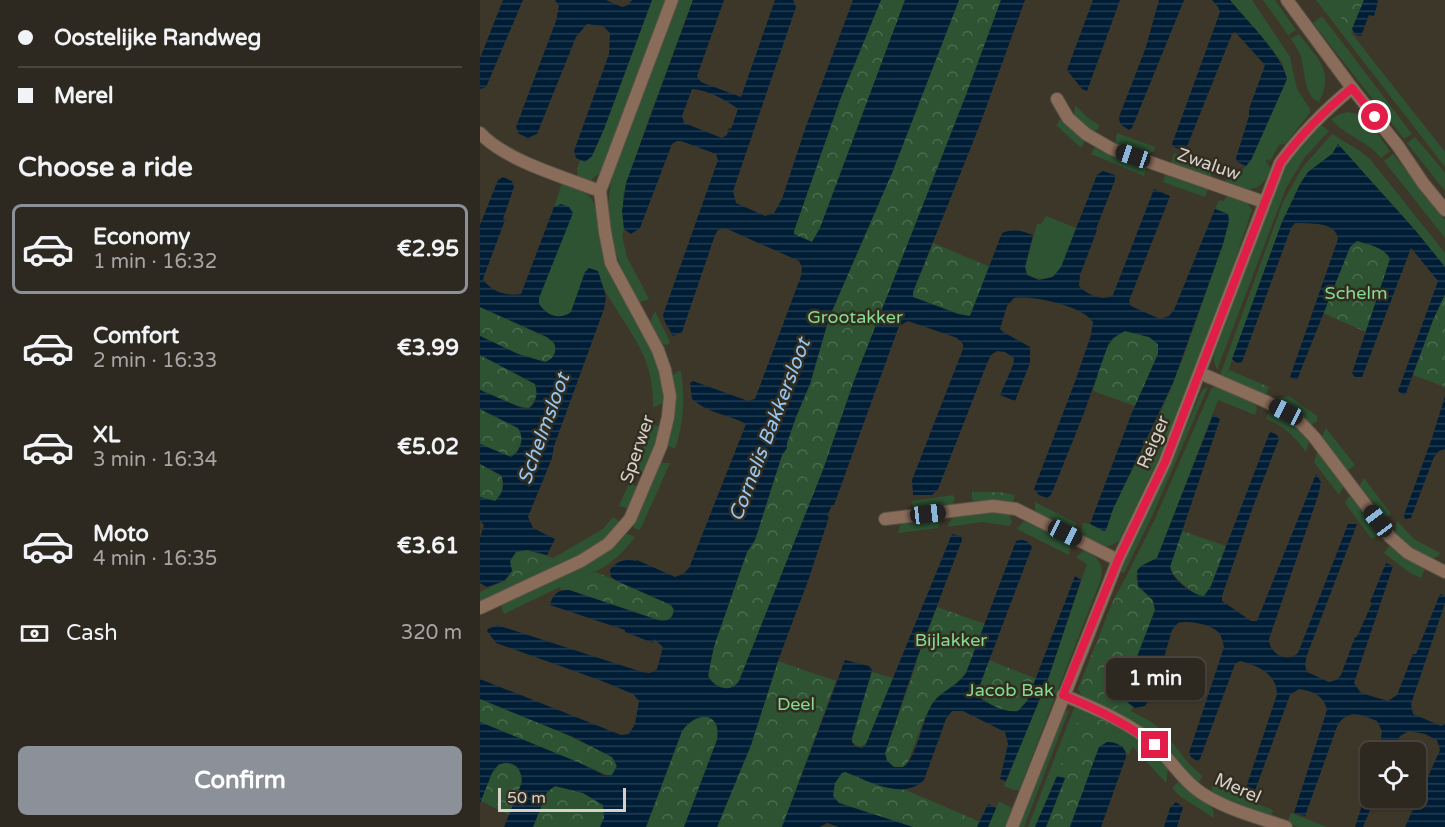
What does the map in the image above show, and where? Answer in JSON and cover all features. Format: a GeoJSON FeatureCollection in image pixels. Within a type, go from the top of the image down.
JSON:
{"type":"FeatureCollection","features":[{"type":"Feature","properties":{"kind":"street","name":"Sperwer"},"geometry":{"type":"LineString","coordinates":[[480,608],[581,561],[608,544],[630,519],[661,446],[670,396],[665,370],[658,350],[611,263],[604,232],[600,192],[672,0]]}},
{"type":"Feature","properties":{"kind":"street"},"geometry":{"type":"LineString","coordinates":[[1287,0],[1445,210]]}},
{"type":"Feature","properties":{"kind":"street","name":"Reiger"},"geometry":{"type":"LineString","coordinates":[[1012,827],[1118,560],[1165,462],[1280,163],[1320,114],[1352,88]]}},
{"type":"Feature","properties":{"kind":"street","name":"Zwaluw"},"geometry":{"type":"LineString","coordinates":[[1057,99],[1068,118],[1086,134],[1112,149],[1264,202]]}},
{"type":"Feature","properties":{"kind":"street"},"geometry":{"type":"LineString","coordinates":[[480,133],[488,142],[513,157],[600,192]]}},
{"type":"Feature","properties":{"kind":"street"},"geometry":{"type":"LineString","coordinates":[[1200,374],[1267,402],[1298,420],[1314,437],[1390,537],[1408,553],[1445,572]]}},
{"type":"Feature","properties":{"kind":"street"},"geometry":{"type":"LineString","coordinates":[[885,519],[993,506],[1016,509],[1118,560]]}},
{"type":"Feature","properties":{"kind":"street","name":"Merel"},"geometry":{"type":"LineString","coordinates":[[1063,695],[1081,702],[1143,736],[1155,745],[1184,778],[1207,796],[1234,809],[1286,827]]}},
{"type":"Feature","properties":{"kind":"green space"},"geometry":{"type":"Polygon","coordinates":[[[652,0],[667,0],[602,171],[591,180],[578,179],[577,168],[580,160],[585,162],[592,156],[652,0]]]}},
{"type":"Feature","properties":{"kind":"green space"},"geometry":{"type":"Polygon","coordinates":[[[677,0],[693,0],[623,195],[624,229],[622,236],[627,257],[649,299],[638,303],[616,254],[612,238],[608,206],[610,188],[614,168],[677,0]]]}},
{"type":"Feature","properties":{"kind":"green space"},"geometry":{"type":"Polygon","coordinates":[[[881,0],[905,0],[820,228],[813,241],[809,242],[793,234],[841,97],[881,0]]]}},
{"type":"Feature","properties":{"kind":"green space","name":"Grootakker"},"geometry":{"type":"Polygon","coordinates":[[[959,0],[1001,0],[854,381],[823,470],[739,681],[732,687],[723,688],[715,684],[708,676],[714,646],[747,552],[755,540],[782,455],[787,448],[796,417],[810,384],[829,318],[892,173],[959,0]]]}},
{"type":"Feature","properties":{"kind":"green space"},"geometry":{"type":"Polygon","coordinates":[[[1230,0],[1252,0],[1290,57],[1297,89],[1310,109],[1310,113],[1285,144],[1279,145],[1270,161],[1267,159],[1271,169],[1267,177],[1258,187],[1252,189],[1225,183],[1229,173],[1237,176],[1251,160],[1287,79],[1282,62],[1230,0]]]}},
{"type":"Feature","properties":{"kind":"green space"},"geometry":{"type":"Polygon","coordinates":[[[1263,0],[1275,0],[1296,30],[1288,35],[1263,0]]]}},
{"type":"Feature","properties":{"kind":"green space"},"geometry":{"type":"Polygon","coordinates":[[[1316,0],[1328,0],[1445,152],[1445,167],[1316,0]]]}},
{"type":"Feature","properties":{"kind":"green space"},"geometry":{"type":"Polygon","coordinates":[[[1328,0],[1364,0],[1352,34],[1328,0]]]}},
{"type":"Feature","properties":{"kind":"green space"},"geometry":{"type":"Polygon","coordinates":[[[1322,16],[1412,134],[1404,139],[1313,23],[1322,16]]]}},
{"type":"Feature","properties":{"kind":"green space"},"geometry":{"type":"Polygon","coordinates":[[[1299,34],[1322,65],[1325,82],[1319,102],[1310,95],[1301,57],[1291,39],[1299,34]]]}},
{"type":"Feature","properties":{"kind":"green space"},"geometry":{"type":"Polygon","coordinates":[[[1075,105],[1099,125],[1098,129],[1092,132],[1074,116],[1075,105]]]}},
{"type":"Feature","properties":{"kind":"green space"},"geometry":{"type":"Polygon","coordinates":[[[1348,112],[1355,113],[1367,121],[1390,151],[1381,158],[1331,119],[1348,112]]]}},
{"type":"Feature","properties":{"kind":"green space"},"geometry":{"type":"Polygon","coordinates":[[[1061,118],[1086,139],[1081,148],[1056,125],[1061,118]]]}},
{"type":"Feature","properties":{"kind":"green space"},"geometry":{"type":"Polygon","coordinates":[[[1320,126],[1329,131],[1305,157],[1286,188],[1217,370],[1214,355],[1269,203],[1295,152],[1320,126]]]}},
{"type":"Feature","properties":{"kind":"green space"},"geometry":{"type":"Polygon","coordinates":[[[1117,133],[1155,147],[1154,151],[1146,155],[1115,144],[1117,133]]]}},
{"type":"Feature","properties":{"kind":"green space"},"geometry":{"type":"Polygon","coordinates":[[[1332,134],[1370,159],[1445,253],[1445,267],[1415,230],[1338,145],[1332,154],[1308,172],[1282,222],[1225,380],[1220,375],[1283,202],[1302,168],[1332,134]]]}},
{"type":"Feature","properties":{"kind":"green space"},"geometry":{"type":"Polygon","coordinates":[[[1415,137],[1445,173],[1445,191],[1407,143],[1415,137]]]}},
{"type":"Feature","properties":{"kind":"green space"},"geometry":{"type":"Polygon","coordinates":[[[1096,145],[1147,166],[1144,176],[1091,154],[1096,145]]]}},
{"type":"Feature","properties":{"kind":"green space"},"geometry":{"type":"Polygon","coordinates":[[[1174,153],[1214,168],[1210,178],[1171,163],[1174,153]]]}},
{"type":"Feature","properties":{"kind":"green space"},"geometry":{"type":"Polygon","coordinates":[[[1393,154],[1445,220],[1445,238],[1384,161],[1393,154]]]}},
{"type":"Feature","properties":{"kind":"green space"},"geometry":{"type":"Polygon","coordinates":[[[1166,172],[1209,187],[1205,197],[1163,182],[1166,172]]]}},
{"type":"Feature","properties":{"kind":"green space"},"geometry":{"type":"Polygon","coordinates":[[[562,183],[588,195],[594,204],[598,221],[653,351],[662,379],[664,402],[657,406],[653,407],[651,379],[644,356],[602,285],[599,274],[585,272],[571,312],[567,315],[553,316],[539,304],[569,207],[561,204],[554,207],[562,183]]]}},
{"type":"Feature","properties":{"kind":"green space"},"geometry":{"type":"Polygon","coordinates":[[[1227,195],[1247,202],[1252,210],[1227,284],[1162,451],[1120,540],[1106,546],[1097,545],[1082,538],[1083,523],[1106,530],[1113,509],[1162,409],[1182,361],[1223,244],[1229,221],[1228,214],[1215,209],[1219,200],[1224,201],[1227,195]]]}},
{"type":"Feature","properties":{"kind":"green space"},"geometry":{"type":"Polygon","coordinates":[[[1046,216],[1076,228],[1066,258],[1056,274],[1049,278],[1039,279],[1028,275],[1025,267],[1037,224],[1041,224],[1046,216]]]}},
{"type":"Feature","properties":{"kind":"green space","name":"Schelm"},"geometry":{"type":"Polygon","coordinates":[[[1357,241],[1380,249],[1390,259],[1366,332],[1323,313],[1350,247],[1357,241]]]}},
{"type":"Feature","properties":{"kind":"green space"},"geometry":{"type":"Polygon","coordinates":[[[933,243],[990,267],[972,313],[968,317],[913,297],[933,243]]]}},
{"type":"Feature","properties":{"kind":"green space"},"geometry":{"type":"Polygon","coordinates":[[[1445,294],[1445,387],[1413,375],[1445,294]]]}},
{"type":"Feature","properties":{"kind":"green space"},"geometry":{"type":"Polygon","coordinates":[[[480,307],[552,340],[555,346],[553,356],[545,362],[518,354],[480,336],[480,307]]]}},
{"type":"Feature","properties":{"kind":"green space"},"geometry":{"type":"Polygon","coordinates":[[[655,311],[670,342],[667,345],[660,343],[649,324],[655,311]]]}},
{"type":"Feature","properties":{"kind":"green space"},"geometry":{"type":"Polygon","coordinates":[[[1125,331],[1149,337],[1158,344],[1158,354],[1135,406],[1093,391],[1107,348],[1118,335],[1125,331]]]}},
{"type":"Feature","properties":{"kind":"green space"},"geometry":{"type":"Polygon","coordinates":[[[480,355],[535,384],[537,394],[530,408],[517,406],[480,390],[480,355]]]}},
{"type":"Feature","properties":{"kind":"green space"},"geometry":{"type":"Polygon","coordinates":[[[1229,370],[1269,387],[1265,397],[1225,380],[1229,370]]]}},
{"type":"Feature","properties":{"kind":"green space"},"geometry":{"type":"Polygon","coordinates":[[[681,371],[683,410],[675,449],[666,445],[671,377],[681,371]]]}},
{"type":"Feature","properties":{"kind":"green space"},"geometry":{"type":"Polygon","coordinates":[[[1208,387],[1154,512],[1124,573],[1120,571],[1201,392],[1208,387]]]}},
{"type":"Feature","properties":{"kind":"green space"},"geometry":{"type":"Polygon","coordinates":[[[1212,387],[1222,388],[1254,402],[1257,408],[1255,415],[1218,400],[1157,558],[1141,566],[1136,577],[1125,579],[1155,519],[1212,387]]]}},
{"type":"Feature","properties":{"kind":"green space"},"geometry":{"type":"Polygon","coordinates":[[[1289,396],[1317,416],[1317,421],[1310,426],[1275,401],[1289,396]]]}},
{"type":"Feature","properties":{"kind":"green space"},"geometry":{"type":"Polygon","coordinates":[[[480,409],[518,428],[521,442],[514,455],[507,456],[480,444],[480,409]]]}},
{"type":"Feature","properties":{"kind":"green space"},"geometry":{"type":"Polygon","coordinates":[[[1270,409],[1293,422],[1310,438],[1306,452],[1288,432],[1266,419],[1270,409]]]}},
{"type":"Feature","properties":{"kind":"green space"},"geometry":{"type":"Polygon","coordinates":[[[652,424],[661,428],[660,433],[645,472],[640,473],[635,471],[652,424]]]}},
{"type":"Feature","properties":{"kind":"green space"},"geometry":{"type":"Polygon","coordinates":[[[1326,428],[1355,465],[1346,472],[1321,439],[1326,428]]]}},
{"type":"Feature","properties":{"kind":"green space"},"geometry":{"type":"Polygon","coordinates":[[[1320,452],[1345,485],[1339,495],[1314,462],[1317,453],[1320,452]]]}},
{"type":"Feature","properties":{"kind":"green space"},"geometry":{"type":"Polygon","coordinates":[[[670,463],[640,530],[634,528],[633,522],[658,465],[670,463]]]}},
{"type":"Feature","properties":{"kind":"green space"},"geometry":{"type":"Polygon","coordinates":[[[480,464],[502,477],[503,491],[495,501],[480,497],[480,464]]]}},
{"type":"Feature","properties":{"kind":"green space"},"geometry":{"type":"Polygon","coordinates":[[[1364,478],[1391,514],[1382,520],[1358,488],[1364,478]]]}},
{"type":"Feature","properties":{"kind":"green space"},"geometry":{"type":"Polygon","coordinates":[[[630,481],[638,488],[629,509],[619,506],[630,481]]]}},
{"type":"Feature","properties":{"kind":"green space"},"geometry":{"type":"Polygon","coordinates":[[[972,492],[999,492],[1015,495],[1012,504],[975,503],[972,499],[972,492]]]}},
{"type":"Feature","properties":{"kind":"green space"},"geometry":{"type":"Polygon","coordinates":[[[953,495],[955,498],[952,505],[917,510],[913,507],[912,501],[953,495]]]}},
{"type":"Feature","properties":{"kind":"green space"},"geometry":{"type":"Polygon","coordinates":[[[1353,496],[1381,533],[1372,539],[1345,503],[1348,497],[1353,496]]]}},
{"type":"Feature","properties":{"kind":"green space"},"geometry":{"type":"Polygon","coordinates":[[[1035,502],[1076,525],[1068,531],[1035,513],[1035,502]]]}},
{"type":"Feature","properties":{"kind":"green space"},"geometry":{"type":"Polygon","coordinates":[[[1009,513],[1012,523],[1009,526],[982,522],[947,527],[954,515],[1009,513]]]}},
{"type":"Feature","properties":{"kind":"green space"},"geometry":{"type":"Polygon","coordinates":[[[613,517],[621,523],[597,546],[480,603],[480,592],[504,581],[505,583],[555,559],[553,558],[603,529],[613,517]]]}},
{"type":"Feature","properties":{"kind":"green space"},"geometry":{"type":"Polygon","coordinates":[[[939,518],[938,528],[898,533],[901,523],[939,518]]]}},
{"type":"Feature","properties":{"kind":"green space"},"geometry":{"type":"Polygon","coordinates":[[[1026,519],[1071,543],[1069,555],[1017,529],[1026,519]]]}},
{"type":"Feature","properties":{"kind":"green space"},"geometry":{"type":"Polygon","coordinates":[[[1397,521],[1414,539],[1440,553],[1439,555],[1430,561],[1413,551],[1394,535],[1397,521]]]}},
{"type":"Feature","properties":{"kind":"green space"},"geometry":{"type":"Polygon","coordinates":[[[1182,531],[1226,546],[1211,586],[1204,597],[1195,594],[1179,580],[1171,568],[1172,556],[1182,531]]]}},
{"type":"Feature","properties":{"kind":"green space"},"geometry":{"type":"Polygon","coordinates":[[[625,533],[635,537],[611,562],[581,577],[573,591],[561,590],[560,587],[504,614],[500,603],[613,546],[625,533]]]}},
{"type":"Feature","properties":{"kind":"green space"},"geometry":{"type":"Polygon","coordinates":[[[1391,544],[1425,568],[1421,578],[1410,573],[1384,553],[1391,544]]]}},
{"type":"Feature","properties":{"kind":"green space"},"geometry":{"type":"Polygon","coordinates":[[[527,550],[556,559],[506,583],[504,581],[512,569],[509,563],[512,557],[518,551],[527,550]]]}},
{"type":"Feature","properties":{"kind":"green space"},"geometry":{"type":"Polygon","coordinates":[[[1085,550],[1099,562],[1102,569],[1101,579],[1019,790],[1013,790],[1004,786],[1048,679],[1087,564],[1076,557],[1085,550]]]}},
{"type":"Feature","properties":{"kind":"green space"},"geometry":{"type":"Polygon","coordinates":[[[596,572],[667,603],[674,608],[672,617],[666,621],[658,620],[573,591],[581,577],[596,572]]]}},
{"type":"Feature","properties":{"kind":"green space"},"geometry":{"type":"Polygon","coordinates":[[[1136,577],[1141,588],[1152,601],[1155,610],[1123,697],[1114,714],[1083,697],[1078,689],[1113,601],[1125,579],[1136,577]]]}},
{"type":"Feature","properties":{"kind":"green space","name":"Bijlakker"},"geometry":{"type":"Polygon","coordinates":[[[937,607],[985,624],[966,673],[925,717],[907,764],[903,767],[894,767],[887,761],[885,753],[937,607]]]}},
{"type":"Feature","properties":{"kind":"green space","name":"Jacob Bak"},"geometry":{"type":"Polygon","coordinates":[[[989,660],[1037,679],[1027,701],[1018,711],[1003,710],[980,698],[978,690],[989,660]]]}},
{"type":"Feature","properties":{"kind":"green space","name":"Deel"},"geometry":{"type":"Polygon","coordinates":[[[778,661],[836,681],[782,827],[717,827],[751,745],[778,661]]]}},
{"type":"Feature","properties":{"kind":"green space"},"geometry":{"type":"Polygon","coordinates":[[[872,672],[893,678],[866,744],[859,747],[852,742],[853,733],[872,672]]]}},
{"type":"Feature","properties":{"kind":"green space"},"geometry":{"type":"Polygon","coordinates":[[[1123,697],[1133,707],[1131,711],[1160,729],[1151,734],[1114,714],[1123,697]]]}},
{"type":"Feature","properties":{"kind":"green space"},"geometry":{"type":"Polygon","coordinates":[[[480,699],[559,731],[612,757],[616,762],[616,770],[610,776],[480,722],[480,699]]]}},
{"type":"Feature","properties":{"kind":"green space"},"geometry":{"type":"Polygon","coordinates":[[[1074,708],[1082,708],[1057,776],[1035,827],[1028,827],[1074,708]]]}},
{"type":"Feature","properties":{"kind":"green space"},"geometry":{"type":"Polygon","coordinates":[[[1082,708],[1115,724],[1109,742],[1099,747],[1070,827],[1046,827],[1065,778],[1057,776],[1082,708]]]}},
{"type":"Feature","properties":{"kind":"green space"},"geometry":{"type":"Polygon","coordinates":[[[1069,710],[1024,827],[1018,827],[1062,713],[1069,710]]]}},
{"type":"Feature","properties":{"kind":"green space"},"geometry":{"type":"Polygon","coordinates":[[[702,716],[711,719],[716,724],[717,740],[684,827],[646,827],[682,731],[690,721],[702,716]]]}},
{"type":"Feature","properties":{"kind":"green space"},"geometry":{"type":"Polygon","coordinates":[[[1115,724],[1144,743],[1168,768],[1166,783],[1133,747],[1128,756],[1123,746],[1109,742],[1115,724]]]}},
{"type":"Feature","properties":{"kind":"green space"},"geometry":{"type":"Polygon","coordinates":[[[1168,737],[1189,764],[1202,776],[1200,781],[1195,783],[1161,746],[1163,740],[1168,737]]]}},
{"type":"Feature","properties":{"kind":"green space"},"geometry":{"type":"Polygon","coordinates":[[[504,762],[516,766],[521,777],[520,790],[509,815],[481,801],[491,773],[504,762]]]}},
{"type":"Feature","properties":{"kind":"green space"},"geometry":{"type":"Polygon","coordinates":[[[845,771],[882,786],[906,790],[980,822],[977,827],[913,827],[839,803],[832,796],[834,783],[845,771]]]}},
{"type":"Feature","properties":{"kind":"green space"},"geometry":{"type":"Polygon","coordinates":[[[1179,781],[1207,801],[1214,812],[1214,818],[1181,797],[1172,788],[1179,781]]]}},
{"type":"Feature","properties":{"kind":"green space"},"geometry":{"type":"Polygon","coordinates":[[[1213,783],[1273,810],[1271,817],[1211,794],[1213,783]]]}},
{"type":"Feature","properties":{"kind":"green space"},"geometry":{"type":"Polygon","coordinates":[[[555,786],[583,793],[603,805],[604,818],[600,827],[533,827],[547,792],[555,786]]]}},
{"type":"Feature","properties":{"kind":"green space"},"geometry":{"type":"Polygon","coordinates":[[[999,801],[1012,808],[1005,827],[988,827],[999,801]]]}},
{"type":"Feature","properties":{"kind":"green space"},"geometry":{"type":"Polygon","coordinates":[[[1291,813],[1327,827],[1297,827],[1287,823],[1291,813]]]}},
{"type":"Feature","properties":{"kind":"water"},"geometry":{"type":"Polygon","coordinates":[[[503,0],[523,0],[486,87],[480,89],[480,58],[503,0]]]}},
{"type":"Feature","properties":{"kind":"water"},"geometry":{"type":"Polygon","coordinates":[[[555,0],[606,0],[622,7],[628,5],[632,0],[652,0],[604,129],[592,156],[585,162],[576,158],[574,151],[609,54],[610,33],[603,26],[587,24],[576,37],[537,134],[528,138],[519,134],[516,127],[556,21],[559,6],[555,0]]]}},
{"type":"Feature","properties":{"kind":"water","name":"Cornelis Bakkersloot"},"geometry":{"type":"Polygon","coordinates":[[[693,0],[724,0],[697,76],[701,82],[741,97],[775,0],[793,0],[796,7],[733,191],[736,203],[765,216],[774,213],[782,199],[806,126],[853,0],[881,0],[841,97],[794,231],[794,234],[812,242],[820,228],[905,0],[959,0],[892,173],[829,318],[810,384],[796,417],[787,448],[782,455],[755,540],[747,552],[714,646],[708,676],[714,684],[723,688],[732,687],[739,681],[823,470],[854,381],[1001,0],[1025,0],[913,297],[958,314],[970,316],[1002,233],[1014,230],[1033,235],[1025,267],[1027,275],[1039,280],[1053,277],[1061,267],[1097,175],[1103,171],[1115,175],[1115,180],[1080,275],[1079,286],[1095,296],[1104,298],[1113,295],[1154,189],[1170,196],[1129,301],[1131,306],[1160,319],[1169,316],[1174,310],[1215,209],[1228,214],[1229,221],[1223,244],[1173,383],[1113,509],[1106,530],[1090,524],[1131,415],[1158,354],[1158,344],[1149,337],[1125,331],[1113,338],[1108,345],[1051,495],[1047,498],[1039,495],[1034,489],[1076,379],[1093,322],[1079,311],[1056,303],[1033,298],[1014,298],[1007,306],[1000,329],[1030,347],[1030,363],[1015,401],[1000,395],[1014,358],[1005,352],[997,351],[988,361],[938,489],[932,495],[913,495],[912,480],[963,344],[957,338],[908,321],[899,326],[834,505],[827,516],[829,517],[809,578],[778,661],[751,745],[717,827],[684,827],[717,740],[716,723],[707,717],[701,717],[688,724],[682,731],[646,827],[600,827],[604,818],[603,805],[583,793],[555,786],[547,792],[533,827],[504,827],[522,777],[518,768],[512,764],[498,765],[492,773],[480,803],[480,722],[604,775],[612,775],[617,766],[612,757],[573,737],[480,699],[480,679],[621,735],[629,734],[635,724],[639,701],[633,694],[602,681],[496,643],[487,631],[488,629],[497,625],[642,672],[650,673],[657,669],[663,647],[654,639],[653,643],[625,632],[625,630],[550,605],[551,601],[554,595],[569,590],[658,620],[664,621],[671,618],[674,610],[671,605],[617,581],[611,577],[610,570],[618,562],[628,560],[637,560],[675,577],[683,574],[689,568],[746,424],[713,411],[692,399],[690,383],[693,381],[748,401],[755,399],[801,276],[802,267],[799,261],[725,228],[718,230],[682,332],[673,336],[663,315],[718,160],[716,154],[681,141],[672,144],[640,228],[631,234],[624,229],[622,211],[626,183],[693,0]],[[692,89],[682,116],[684,123],[722,138],[727,135],[738,109],[717,96],[692,89]]]}},
{"type":"Feature","properties":{"kind":"water"},"geometry":{"type":"Polygon","coordinates":[[[1093,0],[1120,0],[1087,91],[1082,89],[1067,70],[1093,0]]]}},
{"type":"Feature","properties":{"kind":"water"},"geometry":{"type":"Polygon","coordinates":[[[1159,0],[1184,0],[1132,128],[1129,130],[1120,124],[1119,117],[1146,47],[1159,0]]]}},
{"type":"Feature","properties":{"kind":"water"},"geometry":{"type":"Polygon","coordinates":[[[1212,0],[1230,0],[1271,48],[1284,69],[1287,79],[1251,160],[1246,166],[1237,162],[1236,158],[1249,109],[1265,65],[1235,32],[1232,34],[1186,149],[1183,151],[1172,144],[1220,12],[1212,0]]]}},
{"type":"Feature","properties":{"kind":"water"},"geometry":{"type":"Polygon","coordinates":[[[1364,0],[1377,0],[1378,2],[1374,16],[1369,15],[1361,36],[1356,35],[1352,29],[1364,0]]]}},
{"type":"Feature","properties":{"kind":"water"},"geometry":{"type":"Polygon","coordinates":[[[1338,144],[1445,267],[1445,294],[1404,395],[1398,391],[1438,281],[1411,248],[1362,377],[1355,377],[1352,373],[1390,259],[1380,249],[1357,241],[1350,247],[1297,380],[1290,377],[1338,239],[1333,229],[1327,226],[1295,223],[1291,228],[1242,362],[1237,363],[1232,359],[1282,222],[1300,184],[1308,172],[1332,154],[1338,144]]]}},
{"type":"Feature","properties":{"kind":"water","name":"Schelmsloot"},"geometry":{"type":"Polygon","coordinates":[[[503,177],[512,181],[514,187],[503,219],[505,220],[483,279],[486,283],[499,292],[510,295],[521,294],[554,207],[561,204],[569,207],[573,213],[539,298],[539,304],[554,316],[567,315],[571,312],[585,272],[589,268],[598,271],[606,297],[604,309],[554,446],[552,458],[528,517],[533,528],[555,539],[547,555],[527,550],[516,552],[510,561],[512,571],[504,581],[487,587],[480,583],[480,538],[484,525],[480,521],[480,497],[495,501],[501,492],[503,482],[501,475],[480,464],[480,444],[511,457],[521,444],[521,436],[518,428],[480,409],[480,390],[527,409],[535,402],[536,391],[535,384],[480,355],[480,336],[518,354],[545,362],[555,352],[554,343],[547,337],[480,307],[480,225],[498,180],[503,177]]]}},
{"type":"Feature","properties":{"kind":"water"},"geometry":{"type":"Polygon","coordinates":[[[1445,396],[1445,449],[1439,451],[1434,457],[1411,518],[1405,519],[1404,515],[1445,396]]]}},
{"type":"Feature","properties":{"kind":"water"},"geometry":{"type":"Polygon","coordinates":[[[1213,415],[1220,419],[1170,567],[1183,586],[1204,596],[1211,586],[1269,434],[1271,432],[1277,435],[1279,439],[1254,504],[1222,601],[1251,621],[1257,621],[1316,474],[1321,482],[1318,496],[1269,639],[1275,652],[1284,657],[1298,653],[1348,524],[1357,524],[1307,655],[1305,665],[1307,672],[1329,682],[1341,675],[1355,637],[1372,603],[1370,602],[1386,563],[1393,566],[1354,683],[1361,693],[1388,701],[1397,695],[1440,594],[1445,596],[1445,603],[1411,704],[1413,714],[1441,726],[1445,724],[1445,827],[1405,827],[1414,808],[1426,808],[1426,781],[1440,750],[1437,740],[1425,734],[1409,731],[1400,736],[1397,742],[1380,742],[1382,731],[1377,721],[1356,714],[1347,716],[1338,724],[1305,816],[1294,813],[1327,710],[1326,705],[1317,695],[1299,689],[1290,695],[1253,796],[1244,794],[1277,694],[1270,676],[1253,665],[1240,661],[1235,664],[1200,759],[1197,761],[1191,757],[1189,753],[1224,647],[1219,633],[1211,627],[1193,622],[1178,623],[1172,630],[1156,685],[1151,684],[1148,695],[1151,696],[1145,706],[1135,708],[1123,699],[1125,688],[1155,610],[1153,600],[1138,586],[1137,571],[1141,566],[1157,558],[1213,415]]]}},
{"type":"Feature","properties":{"kind":"water"},"geometry":{"type":"Polygon","coordinates":[[[952,534],[961,536],[962,540],[916,661],[885,753],[887,761],[894,767],[903,767],[908,763],[933,702],[966,673],[1016,541],[1025,541],[1032,547],[978,690],[980,698],[984,701],[1008,711],[1018,711],[1027,701],[1075,576],[1081,580],[1048,679],[1006,781],[1000,779],[1008,744],[1005,732],[963,711],[952,711],[946,719],[924,780],[916,786],[896,789],[875,784],[845,772],[835,783],[833,796],[839,803],[913,827],[839,827],[827,823],[820,827],[782,827],[845,660],[869,666],[872,670],[852,738],[855,746],[862,748],[866,744],[952,534]]]}},
{"type":"Feature","properties":{"kind":"water"},"geometry":{"type":"Polygon","coordinates":[[[1107,742],[1120,745],[1126,757],[1101,827],[1070,827],[1099,747],[1107,742]]]}},
{"type":"Feature","properties":{"kind":"water"},"geometry":{"type":"Polygon","coordinates":[[[1057,776],[1065,778],[1046,827],[1035,827],[1057,776]]]}},
{"type":"Feature","properties":{"kind":"water"},"geometry":{"type":"Polygon","coordinates":[[[1176,802],[1183,807],[1177,827],[1164,827],[1170,808],[1176,802]]]}},
{"type":"Feature","properties":{"kind":"water"},"geometry":{"type":"Polygon","coordinates":[[[988,804],[996,808],[988,827],[977,827],[988,804]]]}},
{"type":"Feature","properties":{"kind":"water"},"geometry":{"type":"Polygon","coordinates":[[[1361,808],[1371,808],[1363,827],[1355,827],[1361,808]]]}},
{"type":"Feature","properties":{"kind":"route"},"geometry":{"type":"LineString","coordinates":[[1155,745],[1131,728],[1063,695],[1118,560],[1165,462],[1280,163],[1320,114],[1352,88],[1375,117]]}}]}
